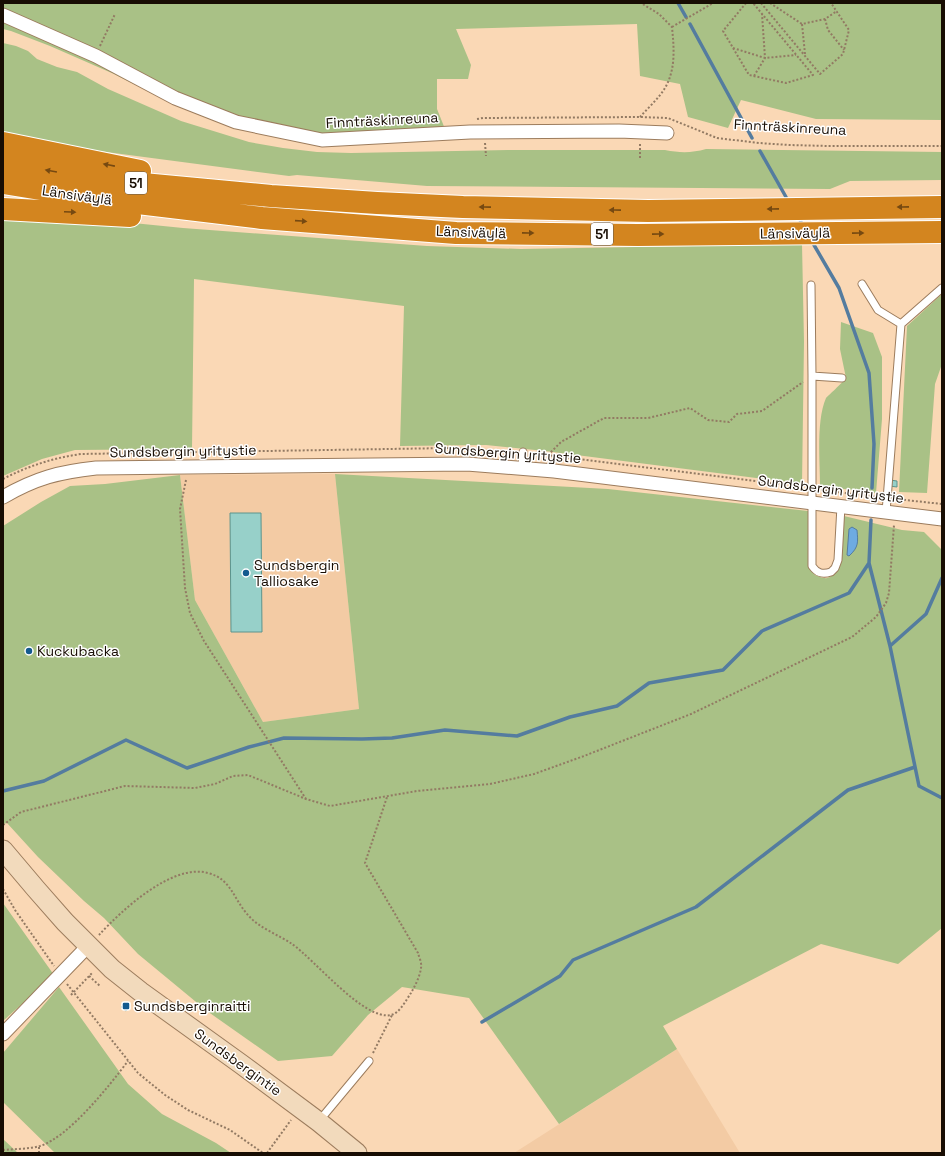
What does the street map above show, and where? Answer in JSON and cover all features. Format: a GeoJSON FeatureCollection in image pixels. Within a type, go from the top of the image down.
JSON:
{"type":"FeatureCollection","features":[{"type":"Feature","properties":{"kind":"highway"},"geometry":{"type":"LineString","coordinates":[[3,142],[114,166],[271,196]]}},
{"type":"Feature","properties":{"kind":"highway","name":"Länsiväylä"},"geometry":{"type":"LineString","coordinates":[[3,162],[100,180],[271,196],[463,207],[648,211],[942,207]]}},
{"type":"Feature","properties":{"kind":"highway","name":"Länsiväylä"},"geometry":{"type":"LineString","coordinates":[[3,183],[96,198],[262,218],[456,233],[638,235],[942,232]]}},
{"type":"Feature","properties":{"kind":"highway"},"geometry":{"type":"LineString","coordinates":[[3,208],[180,219],[262,218]]}},
{"type":"Feature","properties":{"kind":"main road","name":"Sundsbergintie"},"geometry":{"type":"LineString","coordinates":[[3,850],[85,949],[141,992],[241,1064],[316,1125],[357,1153]]}},
{"type":"Feature","properties":{"kind":"main road","name":"Sundsbergintie"},"geometry":{"type":"LineString","coordinates":[[3,862],[28,893],[133,997],[295,1114],[316,1125],[344,1153]]}},
{"type":"Feature","properties":{"kind":"street","name":"Finnträskinreuna"},"geometry":{"type":"LineString","coordinates":[[3,15],[98,51],[175,98],[236,122],[322,140],[470,132],[619,131],[667,133]]}},
{"type":"Feature","properties":{"kind":"street","name":"Sundsbergin yritystie"},"geometry":{"type":"LineString","coordinates":[[3,497],[36,480],[58,473],[96,468],[467,464],[616,478],[942,519]]}},
{"type":"Feature","properties":{"kind":"street"},"geometry":{"type":"LineString","coordinates":[[3,1034],[85,949]]}},
{"type":"Feature","properties":{"kind":"lane"},"geometry":{"type":"LineString","coordinates":[[862,284],[878,310],[902,324]]}},
{"type":"Feature","properties":{"kind":"lane"},"geometry":{"type":"LineString","coordinates":[[811,285],[812,566],[815,571],[820,573],[831,572],[835,568],[838,560],[841,506]]}},
{"type":"Feature","properties":{"kind":"lane"},"geometry":{"type":"LineString","coordinates":[[891,512],[902,324],[942,288]]}},
{"type":"Feature","properties":{"kind":"lane"},"geometry":{"type":"LineString","coordinates":[[812,376],[842,378]]}},
{"type":"Feature","properties":{"kind":"lane"},"geometry":{"type":"LineString","coordinates":[[522,468],[523,452]]}},
{"type":"Feature","properties":{"kind":"lane"},"geometry":{"type":"LineString","coordinates":[[316,1125],[369,1061]]}},
{"type":"Feature","properties":{"kind":"path"},"geometry":{"type":"LineString","coordinates":[[640,117],[665,89],[673,69],[672,27],[659,14],[641,3]]}},
{"type":"Feature","properties":{"kind":"path"},"geometry":{"type":"LineString","coordinates":[[672,27],[712,3]]}},
{"type":"Feature","properties":{"kind":"path"},"geometry":{"type":"LineString","coordinates":[[746,3],[723,31],[749,75],[786,83],[813,75],[753,3]]}},
{"type":"Feature","properties":{"kind":"path"},"geometry":{"type":"LineString","coordinates":[[761,3],[820,74],[843,54],[849,30],[831,3]]}},
{"type":"Feature","properties":{"kind":"path"},"geometry":{"type":"LineString","coordinates":[[770,3],[802,24],[825,19],[837,11]]}},
{"type":"Feature","properties":{"kind":"path"},"geometry":{"type":"LineString","coordinates":[[754,76],[765,58],[762,13]]}},
{"type":"Feature","properties":{"kind":"path"},"geometry":{"type":"LineString","coordinates":[[98,51],[115,14]]}},
{"type":"Feature","properties":{"kind":"path"},"geometry":{"type":"LineString","coordinates":[[825,19],[828,30],[844,50]]}},
{"type":"Feature","properties":{"kind":"path"},"geometry":{"type":"LineString","coordinates":[[802,24],[805,56]]}},
{"type":"Feature","properties":{"kind":"path"},"geometry":{"type":"LineString","coordinates":[[93,43],[98,51]]}},
{"type":"Feature","properties":{"kind":"path"},"geometry":{"type":"LineString","coordinates":[[733,48],[765,58],[796,55]]}},
{"type":"Feature","properties":{"kind":"path","name":"Finnträskinreuna"},"geometry":{"type":"LineString","coordinates":[[475,119],[668,118],[717,138],[759,143],[789,146],[942,146]]}},
{"type":"Feature","properties":{"kind":"path"},"geometry":{"type":"LineString","coordinates":[[548,456],[561,442],[604,418],[648,418],[690,408],[708,420],[730,422],[737,414],[762,411],[812,376]]}},
{"type":"Feature","properties":{"kind":"path"},"geometry":{"type":"LineString","coordinates":[[186,483],[180,509],[184,588],[190,613],[204,641],[306,799]]}},
{"type":"Feature","properties":{"kind":"path"},"geometry":{"type":"LineString","coordinates":[[3,825],[20,812],[125,786],[195,788],[215,784],[233,776],[248,776],[306,799],[330,806],[416,791],[490,784],[534,774],[698,711],[852,637],[876,617],[886,603],[889,593],[891,512]]}},
{"type":"Feature","properties":{"kind":"path"},"geometry":{"type":"LineString","coordinates":[[369,1061],[392,1015],[399,1010],[411,993],[421,967],[418,953],[365,863],[387,797]]}},
{"type":"Feature","properties":{"kind":"path"},"geometry":{"type":"LineString","coordinates":[[85,949],[133,901],[178,875],[196,872],[208,873],[221,878],[249,916],[266,929],[292,944],[310,958],[334,984],[353,999],[368,1009],[383,1015],[392,1015]]}},
{"type":"Feature","properties":{"kind":"path"},"geometry":{"type":"LineString","coordinates":[[3,889],[15,910],[60,975],[138,1073],[165,1095],[188,1110],[230,1130],[263,1153]]}},
{"type":"Feature","properties":{"kind":"path"},"geometry":{"type":"LineString","coordinates":[[71,995],[89,976],[100,986]]}},
{"type":"Feature","properties":{"kind":"path"},"geometry":{"type":"LineString","coordinates":[[3,1150],[39,1146],[56,1139],[71,1126],[100,1095],[128,1061]]}},
{"type":"Feature","properties":{"kind":"path"},"geometry":{"type":"LineString","coordinates":[[267,1153],[295,1114]]}},
{"type":"Feature","properties":{"kind":"path"},"geometry":{"type":"LineString","coordinates":[[39,1146],[39,1153]]}},
{"type":"Feature","properties":{"kind":"shaded area"},"geometry":{"type":"Polygon","coordinates":[[[335,474],[359,709],[263,722],[195,600],[180,475],[335,474]]]}},
{"type":"Feature","properties":{"kind":"shaded area"},"geometry":{"type":"Polygon","coordinates":[[[677,1049],[740,1153],[514,1153],[677,1049]]]}},
{"type":"Feature","properties":{"kind":"green space"},"geometry":{"type":"Polygon","coordinates":[[[3,3],[942,3],[942,120],[816,119],[741,100],[728,128],[688,117],[680,84],[640,76],[637,24],[456,29],[471,65],[468,79],[437,79],[437,109],[449,139],[313,139],[194,112],[161,98],[114,74],[50,46],[3,29],[3,3]]]}},
{"type":"Feature","properties":{"kind":"green space"},"geometry":{"type":"Polygon","coordinates":[[[3,43],[28,51],[37,59],[57,67],[77,72],[108,89],[181,121],[249,142],[283,148],[317,152],[351,153],[508,150],[665,150],[686,152],[706,149],[942,152],[942,180],[850,181],[830,189],[427,186],[297,175],[289,176],[91,150],[3,132],[3,43]]]}},
{"type":"Feature","properties":{"kind":"green space"},"geometry":{"type":"Polygon","coordinates":[[[3,215],[93,219],[183,228],[427,246],[521,249],[802,244],[804,342],[802,484],[545,451],[486,445],[400,446],[404,306],[194,279],[192,449],[75,450],[42,459],[3,476],[3,215]]]}},
{"type":"Feature","properties":{"kind":"green space"},"geometry":{"type":"Polygon","coordinates":[[[942,294],[942,364],[935,384],[927,493],[899,492],[907,326],[942,294]]]}},
{"type":"Feature","properties":{"kind":"green space"},"geometry":{"type":"Polygon","coordinates":[[[841,322],[873,333],[882,357],[882,419],[876,493],[820,486],[819,441],[823,407],[826,398],[846,378],[840,349],[841,322]]]}},
{"type":"Feature","properties":{"kind":"green space"},"geometry":{"type":"Polygon","coordinates":[[[335,474],[608,489],[808,511],[809,567],[815,575],[824,578],[833,575],[837,569],[841,551],[844,516],[902,530],[924,532],[942,550],[942,928],[898,964],[821,944],[663,1026],[677,1049],[559,1124],[469,998],[402,987],[368,1015],[332,1056],[278,1061],[207,1011],[138,954],[104,918],[38,857],[7,823],[3,824],[3,526],[70,486],[105,484],[180,475],[195,600],[263,722],[359,709],[335,474]]]}},
{"type":"Feature","properties":{"kind":"green space"},"geometry":{"type":"Polygon","coordinates":[[[3,903],[54,975],[3,1021],[3,903]]]}},
{"type":"Feature","properties":{"kind":"green space"},"geometry":{"type":"Polygon","coordinates":[[[59,987],[128,1084],[162,1114],[216,1143],[231,1153],[55,1153],[3,1102],[3,1053],[59,987]]]}},
{"type":"Feature","properties":{"kind":"green space"},"geometry":{"type":"Polygon","coordinates":[[[3,1139],[18,1153],[3,1153],[3,1139]]]}},
{"type":"Feature","properties":{"kind":"water"},"geometry":{"type":"Polygon","coordinates":[[[852,527],[857,530],[858,541],[855,550],[849,556],[847,555],[849,529],[852,527]]]}},
{"type":"Feature","properties":{"kind":"building"},"geometry":{"type":"Polygon","coordinates":[[[890,480],[897,481],[897,487],[889,486],[890,480]]]}},
{"type":"Feature","properties":{"kind":"building","name":"Sundsbergin Talliosake"},"geometry":{"type":"Polygon","coordinates":[[[230,513],[261,513],[262,632],[231,632],[230,513]]]}},
{"type":"Feature","properties":{"kind":"building"},"geometry":{"type":"Polygon","coordinates":[[[123,1005],[128,1009],[126,1011],[121,1007],[123,1005]]]}},
{"type":"Feature","properties":{"kind":"waterway"},"geometry":{"type":"LineString","coordinates":[[678,3],[686,17]]}},
{"type":"Feature","properties":{"kind":"waterway"},"geometry":{"type":"LineString","coordinates":[[690,24],[752,138]]}},
{"type":"Feature","properties":{"kind":"waterway"},"geometry":{"type":"LineString","coordinates":[[760,151],[786,197]]}},
{"type":"Feature","properties":{"kind":"waterway"},"geometry":{"type":"LineString","coordinates":[[814,245],[839,288],[869,373],[874,444],[872,488]]}},
{"type":"Feature","properties":{"kind":"waterway"},"geometry":{"type":"LineString","coordinates":[[3,791],[44,781],[126,740],[187,768],[249,747],[284,738],[392,738],[445,730],[517,736],[570,717],[617,706],[649,683],[723,670],[762,631],[849,593],[869,563],[871,520]]}},
{"type":"Feature","properties":{"kind":"waterway"},"geometry":{"type":"LineString","coordinates":[[869,563],[890,646],[919,786],[942,798]]}},
{"type":"Feature","properties":{"kind":"waterway"},"geometry":{"type":"LineString","coordinates":[[890,646],[926,614],[942,578]]}},
{"type":"Feature","properties":{"kind":"waterway"},"geometry":{"type":"LineString","coordinates":[[482,1022],[560,976],[573,960],[696,907],[848,790],[915,767]]}},
{"type":"Feature","properties":{"kind":"place","name":"Sundsbergin Talliosake"},"geometry":{"type":"Point","coordinates":[246,573]}},
{"type":"Feature","properties":{"kind":"place","name":"Kuckubacka"},"geometry":{"type":"Point","coordinates":[29,651]}},
{"type":"Feature","properties":{"kind":"place","name":"Sundsberginraitti"},"geometry":{"type":"Point","coordinates":[126,1006]}}]}
